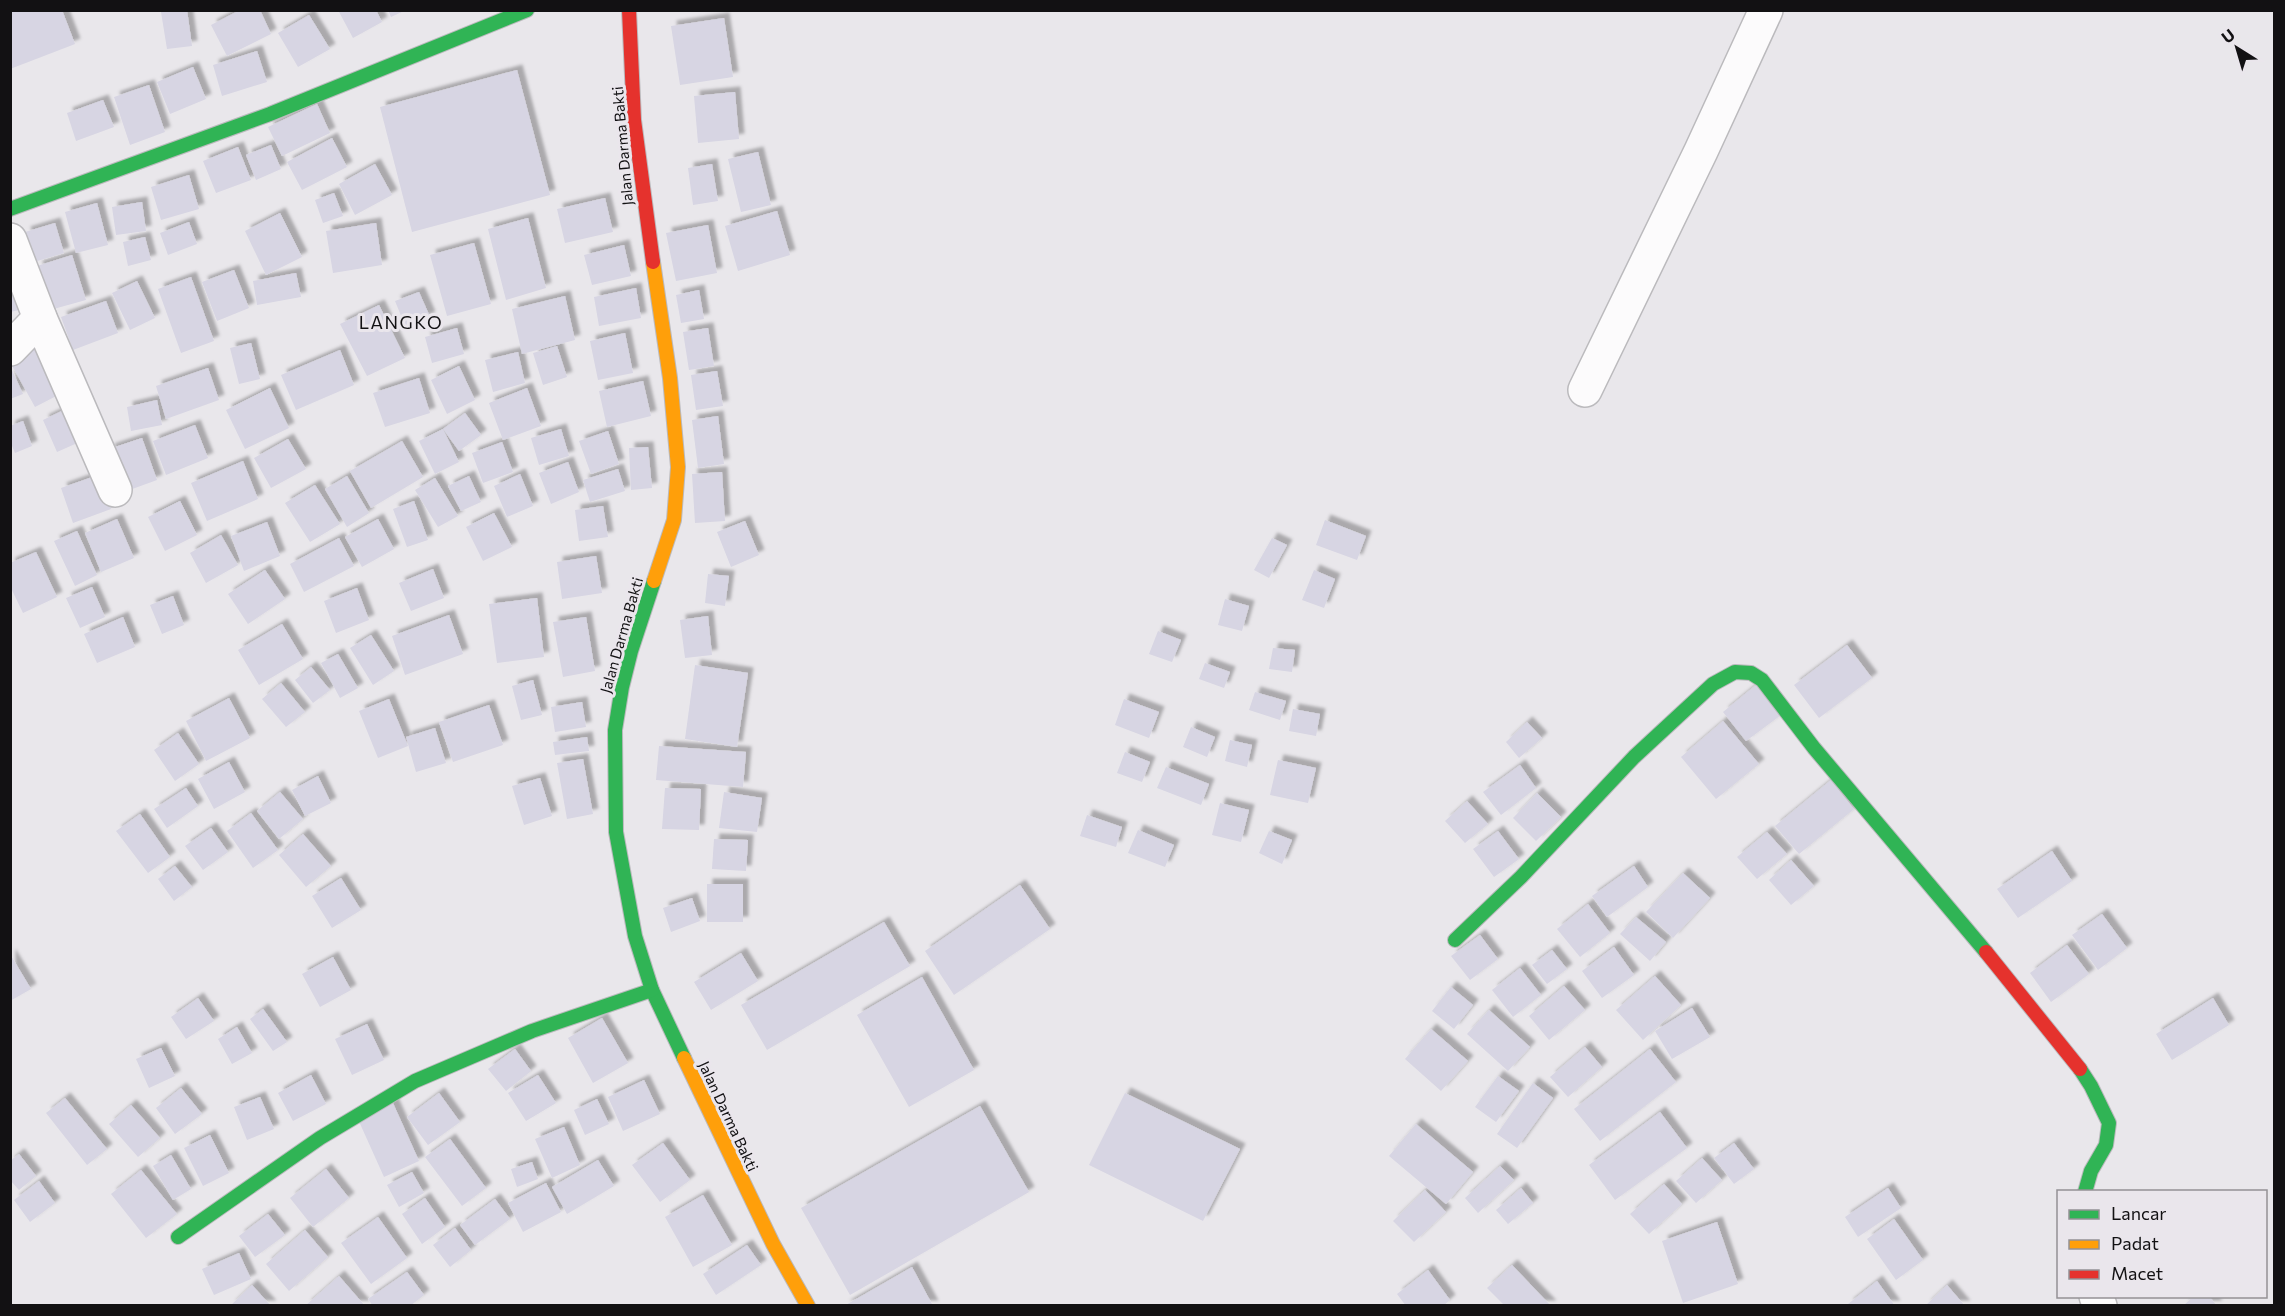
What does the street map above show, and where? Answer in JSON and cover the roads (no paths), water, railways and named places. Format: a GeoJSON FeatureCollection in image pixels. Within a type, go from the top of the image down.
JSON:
{"type":"FeatureCollection","features":[{"type":"Feature","properties":{"kind":"street"},"geometry":{"type":"LineString","coordinates":[[10,209],[116,172],[393,67],[527,10]]}},
{"type":"Feature","properties":{"kind":"street","name":"Jalan Darma Bakti"},"geometry":{"type":"LineString","coordinates":[[629,10],[634,120],[648,235],[670,378],[678,467],[674,520],[631,651],[622,687],[615,730],[616,832],[635,936],[652,990],[736,1172],[808,1305]]}},
{"type":"Feature","properties":{"kind":"street"},"geometry":{"type":"LineString","coordinates":[[1585,390],[1701,152],[1766,10]]}},
{"type":"Feature","properties":{"kind":"street"},"geometry":{"type":"LineString","coordinates":[[10,240],[40,318],[115,490]]}},
{"type":"Feature","properties":{"kind":"street"},"geometry":{"type":"LineString","coordinates":[[10,349],[40,318]]}},
{"type":"Feature","properties":{"kind":"street"},"geometry":{"type":"LineString","coordinates":[[1455,940],[1521,876],[1634,758],[1713,684],[1735,672],[1751,673],[1762,680],[1821,757],[2072,1057],[2091,1086],[2109,1123],[2106,1145],[2091,1171],[2085,1190]]}},
{"type":"Feature","properties":{"kind":"street"},"geometry":{"type":"LineString","coordinates":[[178,1237],[320,1138],[415,1080],[532,1031],[652,990]]}},
{"type":"Feature","properties":{"kind":"district","name":"LANGKO"},"geometry":{"type":"Point","coordinates":[401,322]}}]}
